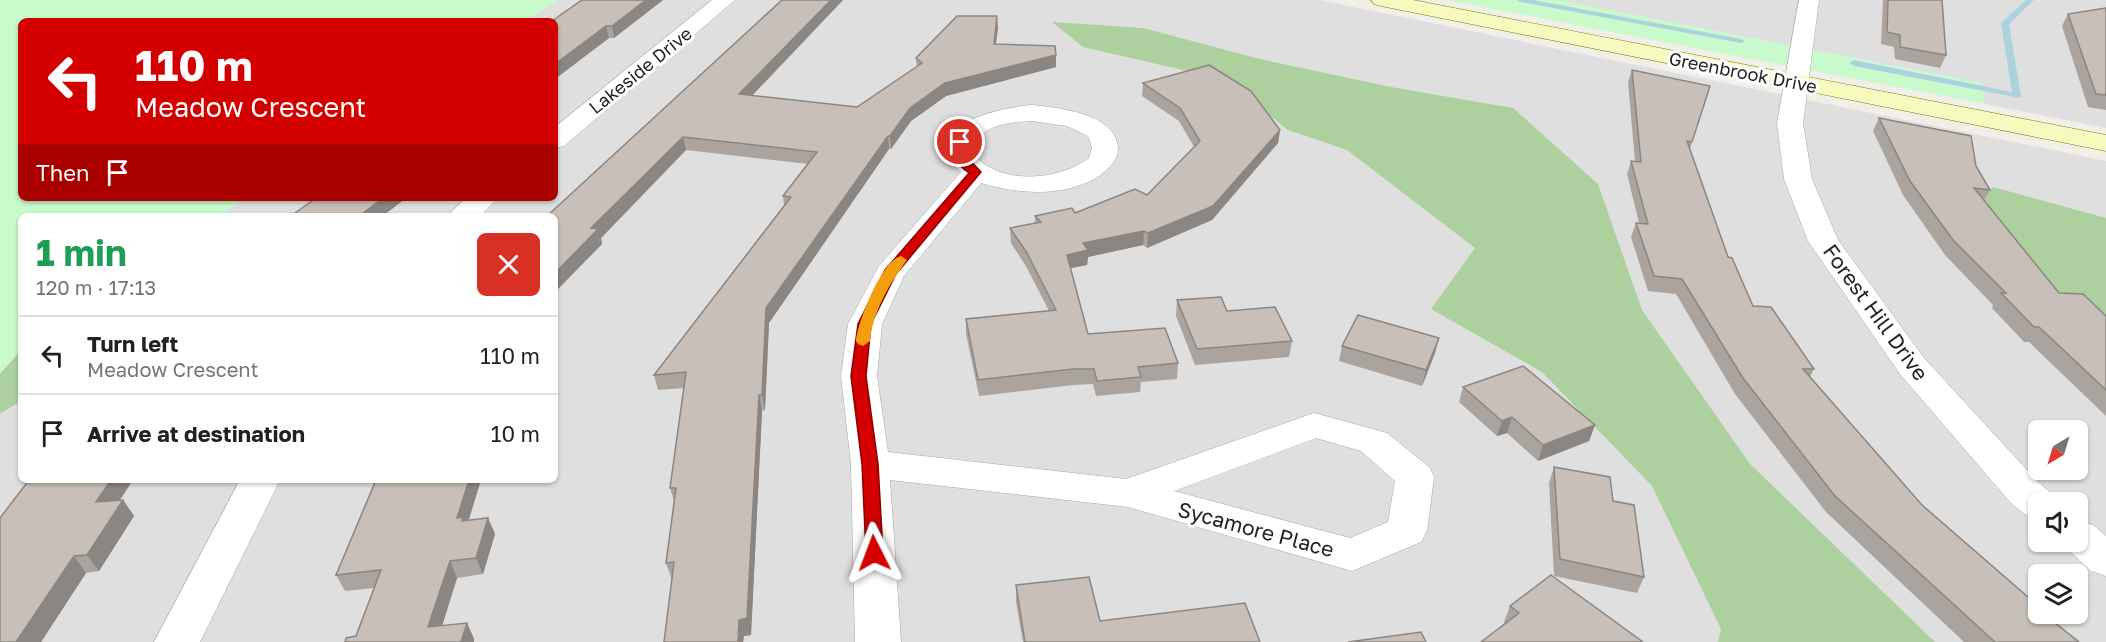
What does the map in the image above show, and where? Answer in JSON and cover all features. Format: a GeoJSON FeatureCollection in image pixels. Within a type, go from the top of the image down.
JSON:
{"type":"FeatureCollection","features":[{"type":"Feature","properties":{"kind":"street","name":"Lakeside Drive"},"geometry":{"type":"LineString","coordinates":[[558,138],[725,0]]}},
{"type":"Feature","properties":{"kind":"street","name":"Greenbrook Drive"},"geometry":{"type":"LineString","coordinates":[[1381,0],[2106,143]]}},
{"type":"Feature","properties":{"kind":"street","name":"Forest Hill Drive"},"geometry":{"type":"LineString","coordinates":[[1809,0],[1790,123],[1798,179],[1823,241],[1912,366],[2028,495]]}},
{"type":"Feature","properties":{"kind":"street"},"geometry":{"type":"LineString","coordinates":[[1032,113],[1064,116],[1098,132],[1105,143],[1104,155],[1098,164],[1082,174],[1062,181],[1036,184],[997,180],[976,172],[967,166],[958,154],[960,142],[969,130],[986,121],[1008,115],[1032,113]]}},
{"type":"Feature","properties":{"kind":"street"},"geometry":{"type":"LineString","coordinates":[[878,642],[870,464],[859,376],[864,324],[890,273],[976,172]]}},
{"type":"Feature","properties":{"kind":"street"},"geometry":{"type":"LineString","coordinates":[[466,213],[480,201]]}},
{"type":"Feature","properties":{"kind":"street","name":"Sycamore Place"},"geometry":{"type":"LineString","coordinates":[[870,464],[1128,494],[1352,555],[1407,531],[1415,477],[1374,442],[1314,425],[1128,494]]}},
{"type":"Feature","properties":{"kind":"street"},"geometry":{"type":"LineString","coordinates":[[177,642],[258,483]]}},
{"type":"Feature","properties":{"kind":"street"},"geometry":{"type":"LineString","coordinates":[[2088,545],[2106,560]]}},
{"type":"Feature","properties":{"kind":"shaded area"},"geometry":{"type":"Polygon","coordinates":[[[559,0],[1319,0],[2106,161],[2106,642],[0,642],[0,374],[18,353],[18,483],[558,483],[558,213],[224,213],[242,201],[558,201],[558,18],[530,18],[559,0]]]}},
{"type":"Feature","properties":{"kind":"shaded area"},"geometry":{"type":"Polygon","coordinates":[[[1557,0],[2106,0],[2106,128],[1985,104],[1981,83],[1557,0]]]}},
{"type":"Feature","properties":{"kind":"green space"},"geometry":{"type":"Polygon","coordinates":[[[0,0],[559,0],[530,18],[18,18],[18,201],[242,201],[224,213],[18,213],[18,353],[0,374],[0,0]]]}},
{"type":"Feature","properties":{"kind":"green space"},"geometry":{"type":"Polygon","coordinates":[[[1446,0],[1557,0],[1981,83],[1985,104],[1446,0]]]}},
{"type":"Feature","properties":{"kind":"green space"},"geometry":{"type":"Polygon","coordinates":[[[1052,22],[1143,28],[1260,59],[1391,87],[1513,108],[1598,184],[1642,310],[1750,464],[1935,642],[1718,642],[1721,629],[1652,486],[1542,372],[1431,309],[1475,248],[1347,150],[1288,130],[1226,80],[1083,47],[1052,22]]]}},
{"type":"Feature","properties":{"kind":"green space"},"geometry":{"type":"Polygon","coordinates":[[[1993,187],[2106,218],[2106,338],[2042,282],[1979,202],[1993,187]]]}},
{"type":"Feature","properties":{"kind":"green space"},"geometry":{"type":"Polygon","coordinates":[[[18,302],[18,403],[0,414],[0,319],[18,302]]]}},
{"type":"Feature","properties":{"kind":"building"},"geometry":{"type":"Polygon","coordinates":[[[582,0],[646,0],[558,62],[556,18],[582,0]]]}},
{"type":"Feature","properties":{"kind":"building"},"geometry":{"type":"Polygon","coordinates":[[[782,0],[831,0],[739,94],[857,107],[922,63],[916,58],[957,16],[997,16],[994,44],[1055,46],[1056,55],[945,83],[910,108],[766,308],[747,618],[739,620],[738,642],[664,642],[674,562],[666,563],[676,488],[670,488],[686,372],[654,375],[791,197],[783,196],[817,152],[683,137],[591,228],[598,229],[558,270],[558,213],[550,213],[782,0]]]}},
{"type":"Feature","properties":{"kind":"building"},"geometry":{"type":"Polygon","coordinates":[[[1888,0],[1942,0],[1946,55],[1900,47],[1900,35],[1887,32],[1888,0]]]}},
{"type":"Feature","properties":{"kind":"building"},"geometry":{"type":"Polygon","coordinates":[[[2106,8],[2106,95],[2096,94],[2068,14],[2106,8]]]}},
{"type":"Feature","properties":{"kind":"building"},"geometry":{"type":"Polygon","coordinates":[[[1209,65],[1251,91],[1280,130],[1213,206],[1148,233],[1144,231],[1083,243],[1088,250],[1067,255],[1088,334],[1165,328],[1178,363],[1138,367],[1141,377],[1097,381],[1094,369],[1073,369],[978,380],[966,319],[1056,310],[1027,253],[1010,228],[1041,222],[1035,216],[1072,208],[1075,213],[1135,189],[1147,195],[1200,141],[1180,108],[1143,83],[1209,65]]]}},
{"type":"Feature","properties":{"kind":"building"},"geometry":{"type":"Polygon","coordinates":[[[1632,70],[1710,86],[1692,142],[1687,141],[1728,257],[1732,258],[1753,306],[1771,307],[1814,369],[1803,369],[1922,505],[2028,597],[2028,624],[2056,624],[2079,642],[1995,642],[1835,496],[1743,378],[1682,279],[1654,276],[1636,223],[1648,224],[1631,161],[1641,162],[1632,70]]]}},
{"type":"Feature","properties":{"kind":"building"},"geometry":{"type":"Polygon","coordinates":[[[1879,118],[1971,136],[1976,166],[1990,190],[1974,188],[2059,293],[2083,294],[2106,316],[2106,390],[2039,327],[2034,327],[2001,293],[2006,293],[1953,240],[1910,181],[1879,118]]]}},
{"type":"Feature","properties":{"kind":"building"},"geometry":{"type":"Polygon","coordinates":[[[312,201],[379,201],[363,213],[295,213],[312,201]]]}},
{"type":"Feature","properties":{"kind":"building"},"geometry":{"type":"Polygon","coordinates":[[[1221,297],[1227,311],[1275,307],[1292,341],[1197,349],[1177,300],[1221,297]]]}},
{"type":"Feature","properties":{"kind":"building"},"geometry":{"type":"Polygon","coordinates":[[[1358,315],[1439,338],[1426,370],[1342,346],[1358,315]]]}},
{"type":"Feature","properties":{"kind":"building"},"geometry":{"type":"Polygon","coordinates":[[[1523,366],[1595,425],[1543,445],[1512,417],[1502,421],[1463,387],[1523,366]]]}},
{"type":"Feature","properties":{"kind":"building"},"geometry":{"type":"Polygon","coordinates":[[[1554,467],[1610,477],[1613,501],[1634,505],[1644,577],[1560,559],[1554,467]]]}},
{"type":"Feature","properties":{"kind":"building"},"geometry":{"type":"Polygon","coordinates":[[[27,483],[109,483],[96,502],[123,500],[87,555],[74,556],[16,642],[0,642],[0,518],[27,483]]]}},
{"type":"Feature","properties":{"kind":"building"},"geometry":{"type":"Polygon","coordinates":[[[375,483],[468,483],[457,518],[463,517],[462,521],[488,518],[476,558],[450,561],[428,627],[467,623],[461,642],[345,642],[346,638],[356,636],[381,570],[336,575],[375,483]]]}},
{"type":"Feature","properties":{"kind":"building"},"geometry":{"type":"Polygon","coordinates":[[[1551,575],[1643,642],[1481,642],[1519,613],[1510,606],[1551,575]]]}},
{"type":"Feature","properties":{"kind":"building"},"geometry":{"type":"Polygon","coordinates":[[[1089,577],[1100,621],[1245,603],[1260,642],[1025,642],[1016,585],[1089,577]]]}},
{"type":"Feature","properties":{"kind":"building"},"geometry":{"type":"Polygon","coordinates":[[[1421,632],[1426,642],[1348,642],[1421,632]]]}},
{"type":"Feature","properties":{"kind":"waterway"},"geometry":{"type":"LineString","coordinates":[[1521,0],[1741,41]]}},
{"type":"Feature","properties":{"kind":"waterway"},"geometry":{"type":"LineString","coordinates":[[1854,63],[2017,96],[2005,23],[2030,0]]}},
{"type":"Feature","properties":{"kind":"slow traffic"},"geometry":{"type":"LineString","coordinates":[[863,341],[864,324],[890,273],[901,260]]}},
{"type":"Feature","properties":{"kind":"route"},"geometry":{"type":"LineString","coordinates":[[874,553],[870,464],[859,376],[864,324],[890,273],[976,172],[967,166],[958,154],[960,142]]}}]}
